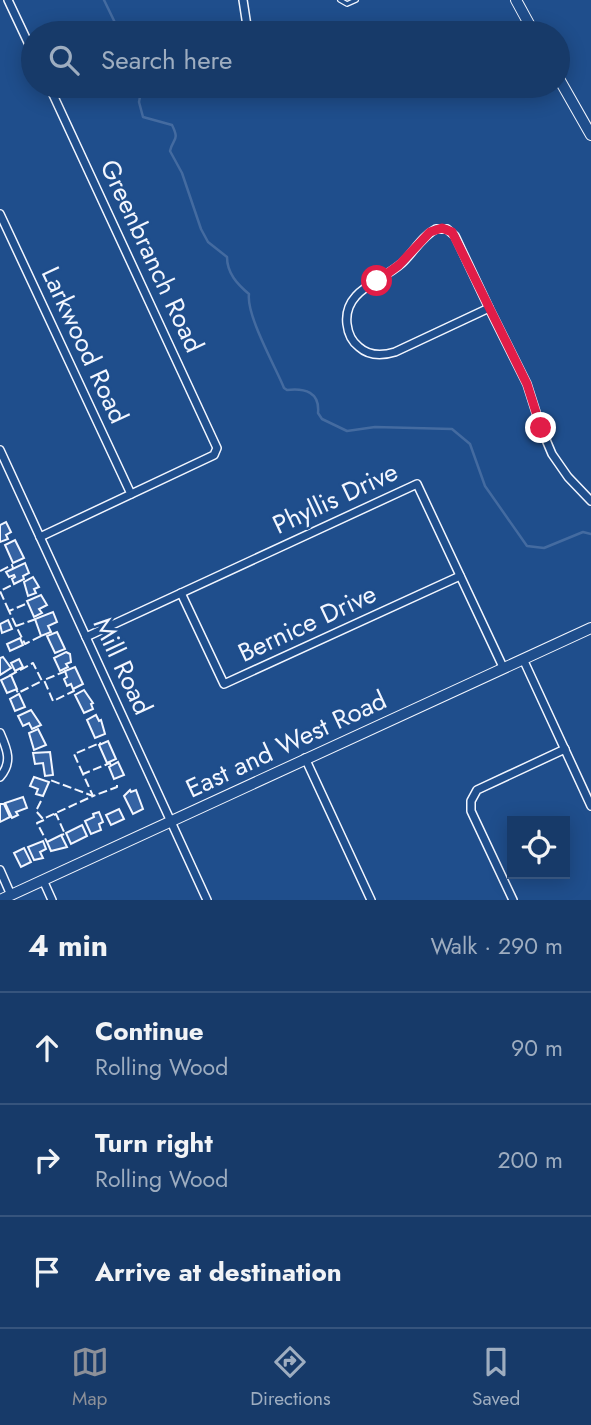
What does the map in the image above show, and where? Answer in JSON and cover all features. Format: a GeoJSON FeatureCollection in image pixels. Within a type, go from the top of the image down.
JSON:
{"type":"FeatureCollection","features":[{"type":"Feature","properties":{"kind":"street"},"geometry":{"type":"LineString","coordinates":[[8,0],[21,28]]}},
{"type":"Feature","properties":{"kind":"street"},"geometry":{"type":"LineString","coordinates":[[243,0],[246,21]]}},
{"type":"Feature","properties":{"kind":"street"},"geometry":{"type":"LineString","coordinates":[[518,1],[528,21]]}},
{"type":"Feature","properties":{"kind":"street","name":"Greenbranch Road"},"geometry":{"type":"LineString","coordinates":[[55,98],[217,448],[214,456],[131,494]]}},
{"type":"Feature","properties":{"kind":"street"},"geometry":{"type":"LineString","coordinates":[[570,98],[591,135]]}},
{"type":"Feature","properties":{"kind":"street","name":"Larkwood Road"},"geometry":{"type":"LineString","coordinates":[[0,214],[131,494]]}},
{"type":"Feature","properties":{"kind":"street"},"geometry":{"type":"LineString","coordinates":[[489,308],[387,355],[373,355],[359,348],[347,328],[347,309],[354,295],[399,265],[427,234],[436,229],[447,229],[455,236],[527,384],[552,454],[568,477],[591,501]]}},
{"type":"Feature","properties":{"kind":"street","name":"Mill Road"},"geometry":{"type":"LineString","coordinates":[[0,450],[207,900]]}},
{"type":"Feature","properties":{"kind":"street","name":"Phyllis Drive"},"geometry":{"type":"LineString","coordinates":[[86,637],[417,484],[503,667]]}},
{"type":"Feature","properties":{"kind":"street"},"geometry":{"type":"LineString","coordinates":[[40,537],[131,494]]}},
{"type":"Feature","properties":{"kind":"street","name":"Bernice Drive"},"geometry":{"type":"LineString","coordinates":[[181,593],[224,684],[460,576]]}},
{"type":"Feature","properties":{"kind":"street","name":"East and West Road"},"geometry":{"type":"LineString","coordinates":[[0,900],[591,628]]}},
{"type":"Feature","properties":{"kind":"street"},"geometry":{"type":"LineString","coordinates":[[523,659],[591,806]]}},
{"type":"Feature","properties":{"kind":"street"},"geometry":{"type":"LineString","coordinates":[[0,733],[9,758],[6,770],[0,777]]}},
{"type":"Feature","properties":{"kind":"street"},"geometry":{"type":"LineString","coordinates":[[513,900],[471,811],[471,801],[477,790],[565,749]]}},
{"type":"Feature","properties":{"kind":"street"},"geometry":{"type":"LineString","coordinates":[[305,758],[371,900]]}},
{"type":"Feature","properties":{"kind":"street"},"geometry":{"type":"LineString","coordinates":[[0,870],[11,895]]}},
{"type":"Feature","properties":{"kind":"street"},"geometry":{"type":"LineString","coordinates":[[43,880],[52,900]]}},
{"type":"Feature","properties":{"kind":"lane"},"geometry":{"type":"LineString","coordinates":[[340,0],[347,4],[356,0]]}},
{"type":"Feature","properties":{"kind":"building"},"geometry":{"type":"Polygon","coordinates":[[[6,522],[11,532],[6,535],[8,539],[0,542],[0,525],[6,522]]]}},
{"type":"Feature","properties":{"kind":"building"},"geometry":{"type":"Polygon","coordinates":[[[15,540],[24,558],[13,563],[5,545],[15,540]]]}},
{"type":"Feature","properties":{"kind":"building"},"geometry":{"type":"Polygon","coordinates":[[[25,563],[29,573],[14,584],[14,575],[9,577],[6,572],[25,563]]]}},
{"type":"Feature","properties":{"kind":"building"},"geometry":{"type":"Polygon","coordinates":[[[33,577],[39,587],[34,589],[36,593],[28,596],[24,582],[33,577]]]}},
{"type":"Feature","properties":{"kind":"building"},"geometry":{"type":"Polygon","coordinates":[[[41,595],[47,605],[39,609],[42,613],[34,617],[27,601],[41,595]]]}},
{"type":"Feature","properties":{"kind":"building"},"geometry":{"type":"Polygon","coordinates":[[[53,612],[57,622],[48,626],[51,632],[41,636],[35,619],[53,612]]]}},
{"type":"Feature","properties":{"kind":"building"},"geometry":{"type":"Polygon","coordinates":[[[8,620],[12,629],[2,633],[0,624],[8,620]]]}},
{"type":"Feature","properties":{"kind":"building"},"geometry":{"type":"Polygon","coordinates":[[[57,632],[65,649],[55,653],[47,636],[57,632]]]}},
{"type":"Feature","properties":{"kind":"building"},"geometry":{"type":"Polygon","coordinates":[[[20,638],[23,645],[10,651],[7,644],[20,638]]]}},
{"type":"Feature","properties":{"kind":"building"},"geometry":{"type":"Polygon","coordinates":[[[66,652],[70,654],[71,662],[60,671],[54,658],[66,652]]]}},
{"type":"Feature","properties":{"kind":"building"},"geometry":{"type":"Polygon","coordinates":[[[3,657],[11,668],[0,675],[0,658],[3,657]]]}},
{"type":"Feature","properties":{"kind":"building"},"geometry":{"type":"Polygon","coordinates":[[[19,659],[23,667],[15,671],[11,663],[19,659]]]}},
{"type":"Feature","properties":{"kind":"building"},"geometry":{"type":"Polygon","coordinates":[[[75,667],[83,684],[73,689],[71,684],[67,686],[64,679],[67,677],[65,671],[75,667]]]}},
{"type":"Feature","properties":{"kind":"building"},"geometry":{"type":"Polygon","coordinates":[[[11,675],[17,689],[7,693],[1,680],[11,675]]]}},
{"type":"Feature","properties":{"kind":"building"},"geometry":{"type":"Polygon","coordinates":[[[84,690],[93,703],[93,709],[84,713],[75,695],[84,690]]]}},
{"type":"Feature","properties":{"kind":"building"},"geometry":{"type":"Polygon","coordinates":[[[19,694],[25,707],[15,711],[10,699],[19,694]]]}},
{"type":"Feature","properties":{"kind":"building"},"geometry":{"type":"Polygon","coordinates":[[[31,710],[41,725],[32,729],[29,723],[23,726],[18,716],[31,710]]]}},
{"type":"Feature","properties":{"kind":"building"},"geometry":{"type":"Polygon","coordinates":[[[96,715],[99,721],[101,720],[105,734],[95,738],[87,720],[96,715]]]}},
{"type":"Feature","properties":{"kind":"building"},"geometry":{"type":"Polygon","coordinates":[[[38,729],[46,745],[34,750],[29,733],[38,729]]]}},
{"type":"Feature","properties":{"kind":"building"},"geometry":{"type":"Polygon","coordinates":[[[108,741],[116,759],[107,763],[99,745],[108,741]]]}},
{"type":"Feature","properties":{"kind":"building"},"geometry":{"type":"Polygon","coordinates":[[[50,752],[53,775],[45,776],[43,763],[35,764],[33,753],[50,752]]]}},
{"type":"Feature","properties":{"kind":"building"},"geometry":{"type":"Polygon","coordinates":[[[118,762],[124,775],[114,779],[109,767],[118,762]]]}},
{"type":"Feature","properties":{"kind":"building"},"geometry":{"type":"Polygon","coordinates":[[[34,777],[49,782],[43,796],[36,794],[38,789],[30,786],[34,777]]]}},
{"type":"Feature","properties":{"kind":"building"},"geometry":{"type":"Polygon","coordinates":[[[130,790],[136,790],[143,809],[133,814],[124,796],[130,790]]]}},
{"type":"Feature","properties":{"kind":"building"},"geometry":{"type":"Polygon","coordinates":[[[23,797],[27,808],[16,812],[18,815],[12,818],[5,803],[23,797]]]}},
{"type":"Feature","properties":{"kind":"building"},"geometry":{"type":"Polygon","coordinates":[[[0,804],[4,804],[10,817],[0,822],[0,804]]]}},
{"type":"Feature","properties":{"kind":"building"},"geometry":{"type":"Polygon","coordinates":[[[119,809],[124,819],[111,825],[106,815],[119,809]]]}},
{"type":"Feature","properties":{"kind":"building"},"geometry":{"type":"Polygon","coordinates":[[[99,812],[103,822],[99,824],[101,830],[91,834],[85,821],[99,812]]]}},
{"type":"Feature","properties":{"kind":"building"},"geometry":{"type":"Polygon","coordinates":[[[82,825],[87,836],[71,844],[66,833],[82,825]]]}},
{"type":"Feature","properties":{"kind":"building"},"geometry":{"type":"Polygon","coordinates":[[[61,835],[67,847],[51,851],[47,842],[61,835]]]}},
{"type":"Feature","properties":{"kind":"building"},"geometry":{"type":"Polygon","coordinates":[[[43,841],[46,849],[40,852],[43,858],[34,860],[28,847],[43,841]]]}},
{"type":"Feature","properties":{"kind":"building"},"geometry":{"type":"Polygon","coordinates":[[[24,848],[31,862],[21,867],[14,853],[24,848]]]}},
{"type":"Feature","properties":{"kind":"waterway"},"geometry":{"type":"LineString","coordinates":[[104,0],[114,21]]}},
{"type":"Feature","properties":{"kind":"waterway"},"geometry":{"type":"LineString","coordinates":[[140,98],[143,117],[172,125],[176,137],[170,151],[182,173],[201,229],[208,242],[227,257],[233,278],[249,294],[256,327],[284,388],[310,393],[317,400],[318,413],[322,419],[347,431],[375,427],[452,429],[470,444],[485,486],[527,546],[544,548],[583,532],[591,534]]}},
{"type":"Feature","properties":{"kind":"fence"},"geometry":{"type":"LineString","coordinates":[[0,571],[12,565],[13,568]]}},
{"type":"Feature","properties":{"kind":"fence"},"geometry":{"type":"LineString","coordinates":[[9,611],[0,591],[14,584]]}},
{"type":"Feature","properties":{"kind":"fence"},"geometry":{"type":"LineString","coordinates":[[16,626],[9,611],[28,603]]}},
{"type":"Feature","properties":{"kind":"fence"},"geometry":{"type":"LineString","coordinates":[[36,619],[16,626],[25,644],[41,636]]}},
{"type":"Feature","properties":{"kind":"fence"},"geometry":{"type":"LineString","coordinates":[[9,676],[33,663],[42,681],[18,693],[16,689]]}},
{"type":"Feature","properties":{"kind":"fence"},"geometry":{"type":"LineString","coordinates":[[66,671],[44,680],[53,701],[74,691],[73,689]]}},
{"type":"Feature","properties":{"kind":"fence"},"geometry":{"type":"LineString","coordinates":[[83,774],[74,754],[100,744]]}},
{"type":"Feature","properties":{"kind":"fence"},"geometry":{"type":"LineString","coordinates":[[111,766],[110,763],[83,774],[93,796],[117,785]]}},
{"type":"Feature","properties":{"kind":"fence"},"geometry":{"type":"LineString","coordinates":[[41,801],[36,811],[43,819],[93,796],[50,780],[49,782]]}},
{"type":"Feature","properties":{"kind":"fence"},"geometry":{"type":"LineString","coordinates":[[54,815],[56,814],[65,834],[61,835]]}},
{"type":"Feature","properties":{"kind":"fence"},"geometry":{"type":"LineString","coordinates":[[44,820],[37,823],[47,842]]}},
{"type":"Feature","properties":{"kind":"route"},"geometry":{"type":"LineString","coordinates":[[377,281],[409,256],[430,232],[442,228],[452,232],[527,384],[541,428]]}}]}
